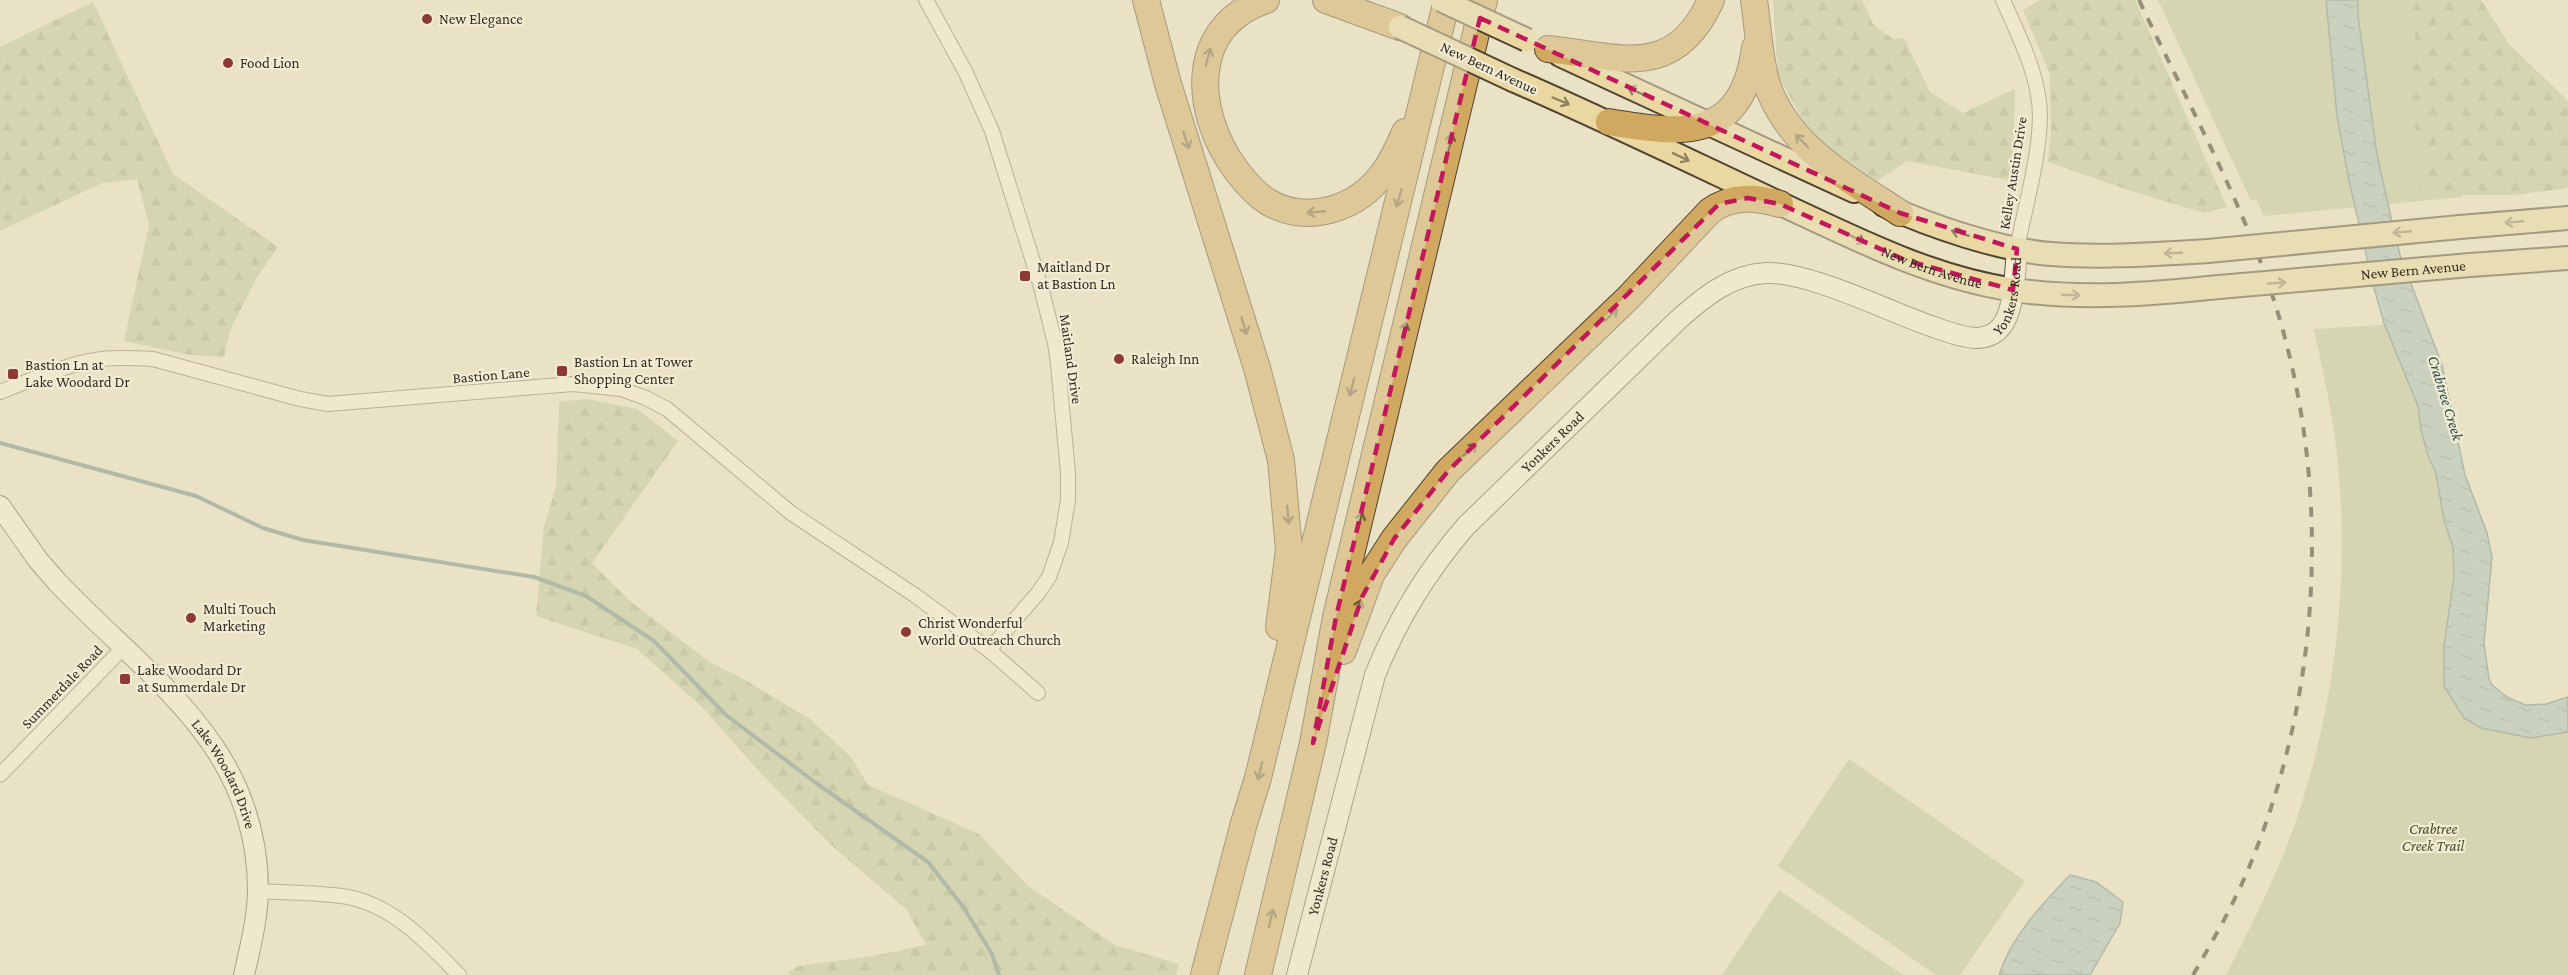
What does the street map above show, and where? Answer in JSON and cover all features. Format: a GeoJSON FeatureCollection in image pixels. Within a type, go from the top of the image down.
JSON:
{"type":"FeatureCollection","features":[{"type":"Feature","properties":{"kind":"highway"},"geometry":{"type":"LineString","coordinates":[[1138,0],[1168,84],[1247,335],[1281,460],[1289,550],[1275,661],[1274,714]]}},
{"type":"Feature","properties":{"kind":"highway"},"geometry":{"type":"LineString","coordinates":[[1146,0],[1168,84]]}},
{"type":"Feature","properties":{"kind":"highway"},"geometry":{"type":"LineString","coordinates":[[1266,0],[1242,12],[1223,29],[1209,51],[1204,81],[1210,117],[1227,159],[1253,190],[1266,201],[1288,210],[1304,213],[1319,212],[1345,206],[1364,194],[1385,172],[1398,150],[1429,80]]}},
{"type":"Feature","properties":{"kind":"highway"},"geometry":{"type":"LineString","coordinates":[[1326,0],[1400,27]]}},
{"type":"Feature","properties":{"kind":"highway"},"geometry":{"type":"LineString","coordinates":[[1204,975],[1274,714],[1447,0]]}},
{"type":"Feature","properties":{"kind":"highway"},"geometry":{"type":"LineString","coordinates":[[1258,975],[1313,743],[1336,617],[1484,0]]}},
{"type":"Feature","properties":{"kind":"highway"},"geometry":{"type":"LineString","coordinates":[[1538,44],[1616,59],[1634,60],[1648,57],[1675,46],[1686,36],[1697,25],[1710,0]]}},
{"type":"Feature","properties":{"kind":"highway"},"geometry":{"type":"LineString","coordinates":[[1754,0],[1766,81],[1772,98],[1789,126],[1820,159],[1900,213]]}},
{"type":"Feature","properties":{"kind":"highway"},"geometry":{"type":"LineString","coordinates":[[1609,122],[1677,131],[1709,124],[1728,110],[1748,84],[1758,27]]}},
{"type":"Feature","properties":{"kind":"highway"},"geometry":{"type":"LineString","coordinates":[[1313,743],[1371,575],[1394,539],[1448,471],[1641,285],[1710,211],[1719,204],[1736,199],[1762,199],[1780,204]]}},
{"type":"Feature","properties":{"kind":"main road","name":"New Bern Avenue"},"geometry":{"type":"LineString","coordinates":[[1350,0],[1400,27],[1513,80],[1609,122],[1780,204],[1905,260],[2013,290],[2082,295],[2147,294],[2568,258]]}},
{"type":"Feature","properties":{"kind":"main road"},"geometry":{"type":"LineString","coordinates":[[1441,0],[1900,213],[2017,249],[2073,255],[2208,251],[2568,218]]}},
{"type":"Feature","properties":{"kind":"street","name":"Maitland Drive"},"geometry":{"type":"LineString","coordinates":[[926,0],[965,71],[992,131],[1041,287],[1058,364],[1068,473],[1066,523],[1048,577],[1038,593],[988,650]]}},
{"type":"Feature","properties":{"kind":"street","name":"Kelley Austin Drive"},"geometry":{"type":"LineString","coordinates":[[2003,0],[2025,49],[2034,80],[2040,116],[2036,150],[2017,249]]}},
{"type":"Feature","properties":{"kind":"street","name":"Yonkers Road"},"geometry":{"type":"LineString","coordinates":[[1297,975],[1375,675],[1388,643],[1409,603],[1445,550],[1466,526],[1679,319],[1699,301],[1725,284],[1748,276],[1767,273],[1794,276],[1943,330],[1978,338],[1993,334],[2004,323],[2013,290],[2017,249]]}},
{"type":"Feature","properties":{"kind":"street","name":"Bastion Lane"},"geometry":{"type":"LineString","coordinates":[[0,392],[100,359],[134,358],[153,359],[300,399],[328,404],[573,384],[621,389],[667,409],[791,513],[916,596],[988,650],[1038,693]]}},
{"type":"Feature","properties":{"kind":"street","name":"Lake Woodard Drive"},"geometry":{"type":"LineString","coordinates":[[0,506],[38,560],[197,720],[229,769],[251,824],[258,891],[244,975]]}},
{"type":"Feature","properties":{"kind":"street","name":"Summerdale Road"},"geometry":{"type":"LineString","coordinates":[[0,776],[123,648]]}},
{"type":"Feature","properties":{"kind":"street"},"geometry":{"type":"LineString","coordinates":[[258,891],[342,896],[376,907],[402,921],[459,975]]}},
{"type":"Feature","properties":{"kind":"highlighted area"},"geometry":{"type":"Polygon","coordinates":[[[1480,18],[1900,213],[2017,249],[2013,290],[1905,260],[1780,204],[1748,198],[1719,204],[1448,471],[1394,539],[1362,597],[1313,743],[1336,617],[1480,18]]]}},
{"type":"Feature","properties":{"kind":"green space"},"geometry":{"type":"Polygon","coordinates":[[[1773,0],[1862,0],[1873,24],[1893,39],[1904,38],[1930,92],[1963,113],[2015,89],[2013,152],[2008,180],[1907,161],[1876,182],[1812,138],[1778,75],[1773,0]]]}},
{"type":"Feature","properties":{"kind":"green space"},"geometry":{"type":"Polygon","coordinates":[[[2040,0],[2135,0],[2227,207],[2204,213],[2048,162],[2051,133],[2050,75],[2023,10],[2040,0]]]}},
{"type":"Feature","properties":{"kind":"green space"},"geometry":{"type":"Polygon","coordinates":[[[2158,0],[2429,0],[2447,89],[2462,197],[2264,216],[2256,199],[2251,201],[2158,0]]]}},
{"type":"Feature","properties":{"kind":"green space"},"geometry":{"type":"Polygon","coordinates":[[[2412,0],[2481,0],[2509,44],[2568,101],[2568,188],[2514,195],[2418,195],[2430,158],[2407,113],[2405,90],[2416,53],[2412,0]]]}},
{"type":"Feature","properties":{"kind":"green space"},"geometry":{"type":"Polygon","coordinates":[[[93,2],[173,174],[278,247],[257,277],[230,330],[224,357],[190,355],[124,341],[149,225],[137,179],[102,183],[0,231],[0,47],[93,2]]]}},
{"type":"Feature","properties":{"kind":"green space","name":"Crabtree Creek Trail"},"geometry":{"type":"Polygon","coordinates":[[[2412,323],[2450,449],[2462,680],[2568,724],[2568,975],[2226,975],[2274,877],[2304,796],[2317,749],[2335,652],[2342,553],[2341,503],[2333,423],[2314,329],[2412,323]]]}},
{"type":"Feature","properties":{"kind":"green space"},"geometry":{"type":"Polygon","coordinates":[[[586,399],[637,409],[678,441],[592,563],[630,601],[711,663],[740,677],[810,719],[851,757],[868,785],[979,834],[1028,886],[1115,945],[1179,964],[1176,975],[791,975],[788,972],[799,966],[873,956],[926,945],[907,910],[829,843],[756,768],[703,708],[637,649],[536,616],[544,526],[556,487],[559,402],[586,399]]]}},
{"type":"Feature","properties":{"kind":"green space"},"geometry":{"type":"Polygon","coordinates":[[[1849,759],[2025,881],[1960,975],[1936,975],[1778,866],[1849,759]]]}},
{"type":"Feature","properties":{"kind":"green space"},"geometry":{"type":"Polygon","coordinates":[[[1779,890],[1903,975],[1722,975],[1779,890]]]}},
{"type":"Feature","properties":{"kind":"water","name":"Crabtree Creek"},"geometry":{"type":"Polygon","coordinates":[[[2326,0],[2358,0],[2358,16],[2377,155],[2392,222],[2400,255],[2442,365],[2465,475],[2487,533],[2492,557],[2484,643],[2489,679],[2492,685],[2507,697],[2525,705],[2546,704],[2568,697],[2568,732],[2531,738],[2481,728],[2464,718],[2444,686],[2444,646],[2454,577],[2453,548],[2444,520],[2436,473],[2428,456],[2421,430],[2418,406],[2384,323],[2374,288],[2349,181],[2337,116],[2326,0]]]}},
{"type":"Feature","properties":{"kind":"water"},"geometry":{"type":"Polygon","coordinates":[[[2070,875],[2096,882],[2123,902],[2120,923],[2090,975],[1999,975],[2011,947],[2020,934],[2070,875]]]}},
{"type":"Feature","properties":{"kind":"waterway"},"geometry":{"type":"LineString","coordinates":[[0,443],[196,496],[263,528],[303,540],[534,577],[586,596],[654,641],[726,715],[816,783],[928,862],[964,908],[992,954],[999,975]]}},
{"type":"Feature","properties":{"kind":"railway"},"geometry":{"type":"LineString","coordinates":[[2139,0],[2218,163],[2261,263],[2284,335],[2300,409],[2309,484],[2312,559],[2307,635],[2296,710],[2278,784],[2248,871],[2193,975]]}},
{"type":"Feature","properties":{"kind":"place","name":"New Elegance"},"geometry":{"type":"Point","coordinates":[427,19]}},
{"type":"Feature","properties":{"kind":"place","name":"Food Lion"},"geometry":{"type":"Point","coordinates":[228,63]}},
{"type":"Feature","properties":{"kind":"place","name":"Maitland Dr at Bastion Ln"},"geometry":{"type":"Point","coordinates":[1025,276]}},
{"type":"Feature","properties":{"kind":"place","name":"Raleigh Inn"},"geometry":{"type":"Point","coordinates":[1119,359]}},
{"type":"Feature","properties":{"kind":"place","name":"Bastion Ln at Tower Shopping Center"},"geometry":{"type":"Point","coordinates":[562,371]}},
{"type":"Feature","properties":{"kind":"place","name":"Bastion Ln at Lake Woodard Dr"},"geometry":{"type":"Point","coordinates":[13,374]}},
{"type":"Feature","properties":{"kind":"place","name":"Multi Touch Marketing"},"geometry":{"type":"Point","coordinates":[191,618]}},
{"type":"Feature","properties":{"kind":"place","name":"Christ Wonderful World Outreach Church"},"geometry":{"type":"Point","coordinates":[906,632]}},
{"type":"Feature","properties":{"kind":"place","name":"Lake Woodard Dr at Summerdale Dr"},"geometry":{"type":"Point","coordinates":[125,679]}}]}
